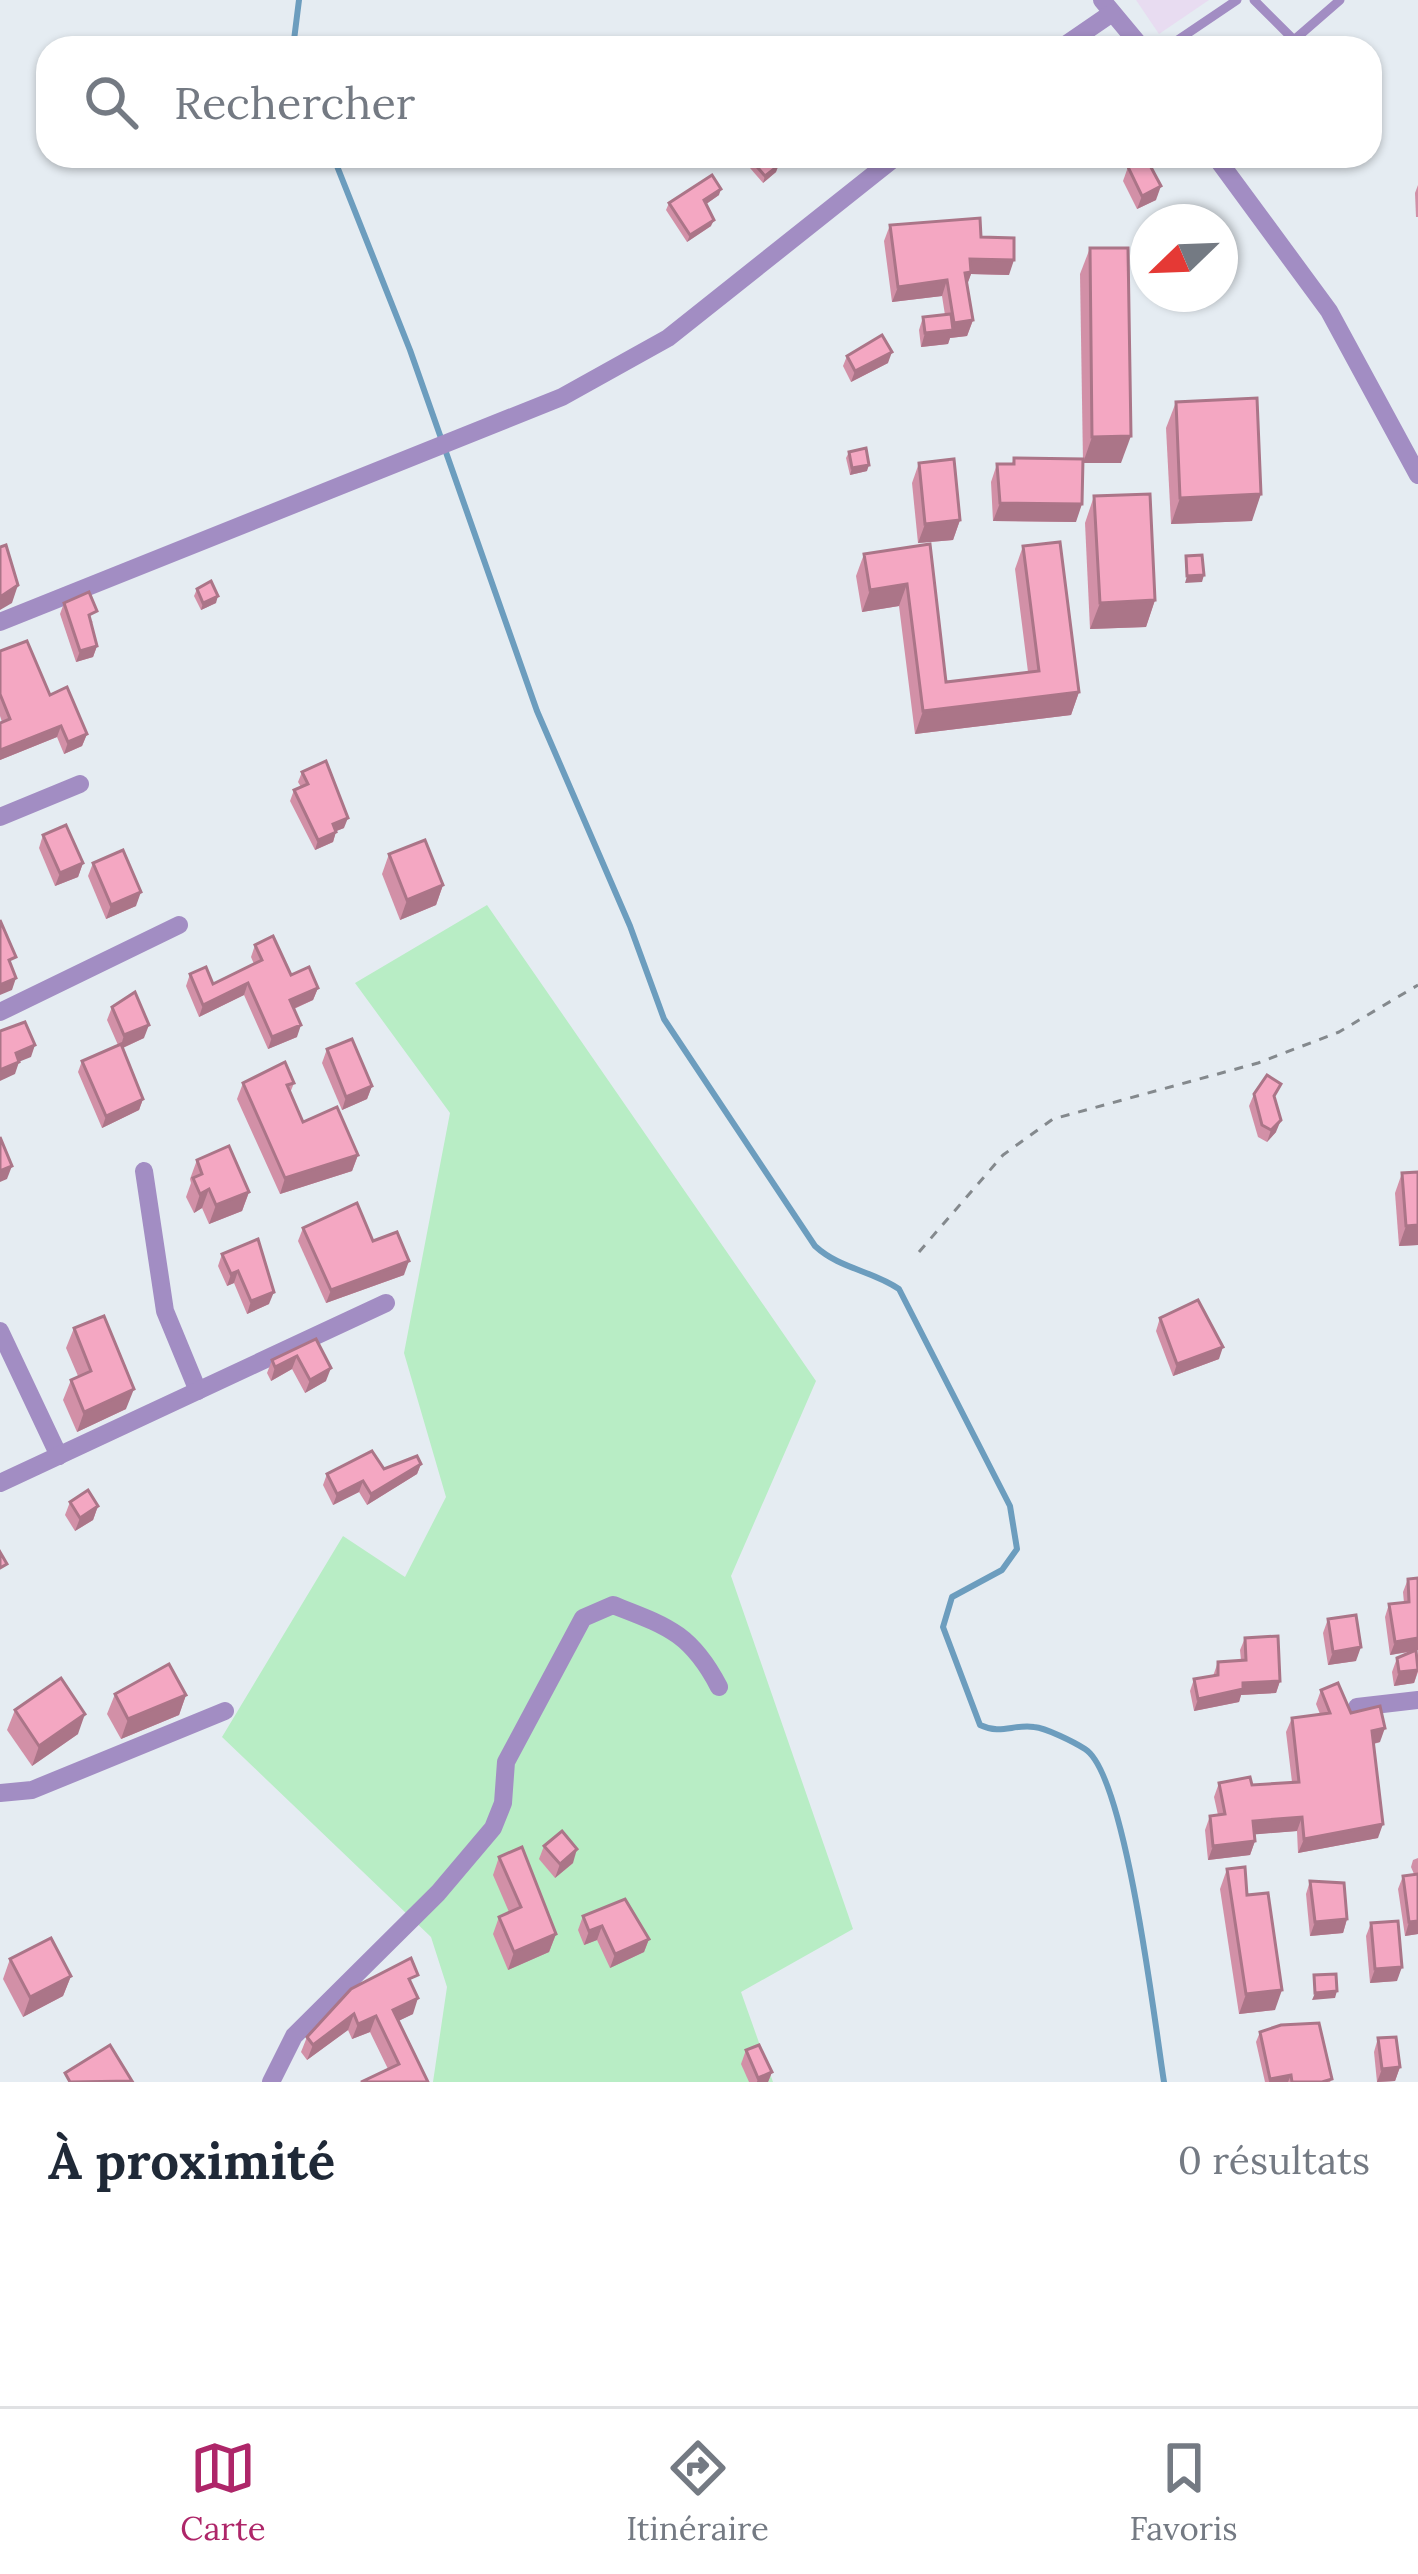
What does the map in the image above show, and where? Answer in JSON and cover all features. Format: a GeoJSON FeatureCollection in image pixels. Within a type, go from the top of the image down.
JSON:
{"type":"FeatureCollection","features":[{"type":"Feature","properties":{"kind":"street"},"geometry":{"type":"LineString","coordinates":[[1074,36],[1107,6],[1132,36]]}},
{"type":"Feature","properties":{"kind":"street"},"geometry":{"type":"LineString","coordinates":[[0,622],[562,397],[668,338],[882,168]]}},
{"type":"Feature","properties":{"kind":"street"},"geometry":{"type":"LineString","coordinates":[[1223,168],[1329,311],[1418,475]]}},
{"type":"Feature","properties":{"kind":"street"},"geometry":{"type":"LineString","coordinates":[[0,817],[80,784]]}},
{"type":"Feature","properties":{"kind":"street"},"geometry":{"type":"LineString","coordinates":[[0,1012],[179,926]]}},
{"type":"Feature","properties":{"kind":"street"},"geometry":{"type":"LineString","coordinates":[[144,1171],[165,1311],[198,1391]]}},
{"type":"Feature","properties":{"kind":"street"},"geometry":{"type":"LineString","coordinates":[[0,1483],[386,1303]]}},
{"type":"Feature","properties":{"kind":"street"},"geometry":{"type":"LineString","coordinates":[[0,1331],[58,1456]]}},
{"type":"Feature","properties":{"kind":"street"},"geometry":{"type":"LineString","coordinates":[[271,2082],[294,2036],[438,1893],[493,1828],[503,1804],[506,1762],[583,1618],[613,1605],[672,1628],[701,1653],[719,1687]]}},
{"type":"Feature","properties":{"kind":"street"},"geometry":{"type":"LineString","coordinates":[[1357,1707],[1418,1700]]}},
{"type":"Feature","properties":{"kind":"street"},"geometry":{"type":"LineString","coordinates":[[0,1792],[32,1790],[225,1711]]}},
{"type":"Feature","properties":{"kind":"lane"},"geometry":{"type":"LineString","coordinates":[[1184,36],[1237,0]]}},
{"type":"Feature","properties":{"kind":"lane"},"geometry":{"type":"LineString","coordinates":[[1254,0],[1290,36]]}},
{"type":"Feature","properties":{"kind":"lane"},"geometry":{"type":"LineString","coordinates":[[1299,36],[1340,0]]}},
{"type":"Feature","properties":{"kind":"path"},"geometry":{"type":"LineString","coordinates":[[920,1252],[1004,1155],[1052,1119],[1258,1063],[1339,1032],[1418,985]]}},
{"type":"Feature","properties":{"kind":"shaded area"},"geometry":{"type":"Polygon","coordinates":[[[1136,0],[1209,0],[1159,34],[1136,0]]]}},
{"type":"Feature","properties":{"kind":"green space"},"geometry":{"type":"Polygon","coordinates":[[[487,905],[816,1381],[731,1576],[853,1929],[741,1992],[773,2082],[433,2082],[447,1987],[431,1937],[222,1737],[343,1536],[405,1577],[446,1497],[404,1353],[450,1113],[355,983],[487,905]]]}},
{"type":"Feature","properties":{"kind":"building"},"geometry":{"type":"Polygon","coordinates":[[[1128,168],[1151,168],[1161,186],[1142,196],[1128,168]]]}},
{"type":"Feature","properties":{"kind":"building"},"geometry":{"type":"Polygon","coordinates":[[[712,175],[721,189],[704,200],[714,220],[690,235],[669,203],[712,175]]]}},
{"type":"Feature","properties":{"kind":"building"},"geometry":{"type":"Polygon","coordinates":[[[980,218],[981,237],[1014,238],[1014,260],[970,259],[971,272],[965,273],[973,320],[954,323],[947,280],[898,287],[890,225],[980,218]]]}},
{"type":"Feature","properties":{"kind":"building"},"geometry":{"type":"Polygon","coordinates":[[[1090,248],[1128,248],[1131,436],[1092,437],[1090,248]]]}},
{"type":"Feature","properties":{"kind":"building"},"geometry":{"type":"Polygon","coordinates":[[[951,314],[953,330],[925,333],[923,317],[951,314]]]}},
{"type":"Feature","properties":{"kind":"building"},"geometry":{"type":"Polygon","coordinates":[[[882,335],[892,352],[855,371],[847,356],[882,335]]]}},
{"type":"Feature","properties":{"kind":"building"},"geometry":{"type":"Polygon","coordinates":[[[1257,398],[1261,494],[1180,498],[1176,402],[1257,398]]]}},
{"type":"Feature","properties":{"kind":"building"},"geometry":{"type":"Polygon","coordinates":[[[866,448],[869,465],[852,468],[849,452],[866,448]]]}},
{"type":"Feature","properties":{"kind":"building"},"geometry":{"type":"Polygon","coordinates":[[[1014,458],[1083,459],[1082,504],[1000,503],[997,464],[1014,464],[1014,458]]]}},
{"type":"Feature","properties":{"kind":"building"},"geometry":{"type":"Polygon","coordinates":[[[954,459],[960,520],[925,524],[919,463],[954,459]]]}},
{"type":"Feature","properties":{"kind":"building"},"geometry":{"type":"Polygon","coordinates":[[[1150,494],[1155,600],[1100,603],[1094,496],[1150,494]]]}},
{"type":"Feature","properties":{"kind":"building"},"geometry":{"type":"Polygon","coordinates":[[[1060,542],[1079,692],[923,711],[907,584],[870,590],[864,554],[930,544],[946,682],[1039,671],[1023,546],[1060,542]]]}},
{"type":"Feature","properties":{"kind":"building"},"geometry":{"type":"Polygon","coordinates":[[[6,545],[18,585],[0,597],[0,547],[6,545]]]}},
{"type":"Feature","properties":{"kind":"building"},"geometry":{"type":"Polygon","coordinates":[[[1202,555],[1204,575],[1187,576],[1186,556],[1202,555]]]}},
{"type":"Feature","properties":{"kind":"building"},"geometry":{"type":"Polygon","coordinates":[[[211,581],[218,596],[203,603],[197,589],[211,581]]]}},
{"type":"Feature","properties":{"kind":"building"},"geometry":{"type":"Polygon","coordinates":[[[89,592],[97,611],[89,615],[97,646],[80,651],[64,603],[89,592]]]}},
{"type":"Feature","properties":{"kind":"building"},"geometry":{"type":"Polygon","coordinates":[[[27,641],[50,695],[67,687],[87,734],[68,742],[61,726],[0,750],[0,723],[10,719],[0,694],[0,651],[27,641]]]}},
{"type":"Feature","properties":{"kind":"building"},"geometry":{"type":"Polygon","coordinates":[[[326,761],[348,818],[333,824],[336,832],[318,840],[294,790],[308,784],[302,772],[326,761]]]}},
{"type":"Feature","properties":{"kind":"building"},"geometry":{"type":"Polygon","coordinates":[[[66,825],[83,863],[60,873],[43,835],[66,825]]]}},
{"type":"Feature","properties":{"kind":"building"},"geometry":{"type":"Polygon","coordinates":[[[425,840],[443,885],[407,900],[389,854],[425,840]]]}},
{"type":"Feature","properties":{"kind":"building"},"geometry":{"type":"Polygon","coordinates":[[[123,850],[141,892],[111,905],[93,863],[123,850]]]}},
{"type":"Feature","properties":{"kind":"building"},"geometry":{"type":"Polygon","coordinates":[[[0,920],[16,957],[9,960],[16,978],[0,985],[0,920]]]}},
{"type":"Feature","properties":{"kind":"building"},"geometry":{"type":"Polygon","coordinates":[[[273,936],[291,975],[309,967],[318,988],[290,1000],[301,1025],[272,1037],[248,983],[203,1005],[190,974],[206,967],[213,984],[262,960],[255,945],[273,936]]]}},
{"type":"Feature","properties":{"kind":"building"},"geometry":{"type":"Polygon","coordinates":[[[135,992],[149,1025],[124,1035],[112,1007],[135,992]]]}},
{"type":"Feature","properties":{"kind":"building"},"geometry":{"type":"Polygon","coordinates":[[[25,1022],[35,1045],[16,1053],[19,1062],[0,1070],[0,1031],[25,1022]]]}},
{"type":"Feature","properties":{"kind":"building"},"geometry":{"type":"Polygon","coordinates":[[[352,1039],[372,1086],[346,1097],[327,1049],[352,1039]]]}},
{"type":"Feature","properties":{"kind":"building"},"geometry":{"type":"Polygon","coordinates":[[[121,1044],[143,1099],[106,1116],[82,1061],[121,1044]]]}},
{"type":"Feature","properties":{"kind":"building"},"geometry":{"type":"Polygon","coordinates":[[[285,1062],[294,1083],[287,1085],[303,1122],[337,1107],[358,1155],[285,1178],[243,1083],[285,1062]]]}},
{"type":"Feature","properties":{"kind":"building"},"geometry":{"type":"Polygon","coordinates":[[[1267,1075],[1281,1084],[1274,1096],[1281,1120],[1271,1130],[1262,1125],[1254,1094],[1267,1075]]]}},
{"type":"Feature","properties":{"kind":"building"},"geometry":{"type":"Polygon","coordinates":[[[0,1137],[12,1166],[0,1171],[0,1137]]]}},
{"type":"Feature","properties":{"kind":"building"},"geometry":{"type":"Polygon","coordinates":[[[229,1146],[249,1192],[216,1205],[209,1189],[200,1194],[193,1178],[202,1174],[197,1160],[229,1146]]]}},
{"type":"Feature","properties":{"kind":"building"},"geometry":{"type":"Polygon","coordinates":[[[1418,1172],[1418,1225],[1406,1226],[1402,1173],[1418,1172]]]}},
{"type":"Feature","properties":{"kind":"building"},"geometry":{"type":"Polygon","coordinates":[[[357,1203],[373,1241],[397,1232],[409,1261],[331,1290],[303,1228],[357,1203]]]}},
{"type":"Feature","properties":{"kind":"building"},"geometry":{"type":"Polygon","coordinates":[[[258,1239],[274,1292],[251,1301],[238,1271],[231,1274],[222,1254],[258,1239]]]}},
{"type":"Feature","properties":{"kind":"building"},"geometry":{"type":"Polygon","coordinates":[[[1198,1300],[1223,1347],[1177,1364],[1160,1318],[1198,1300]]]}},
{"type":"Feature","properties":{"kind":"building"},"geometry":{"type":"Polygon","coordinates":[[[104,1316],[134,1389],[84,1412],[71,1380],[91,1371],[74,1328],[104,1316]]]}},
{"type":"Feature","properties":{"kind":"building"},"geometry":{"type":"Polygon","coordinates":[[[316,1339],[331,1368],[310,1380],[297,1356],[275,1367],[272,1360],[316,1339]]]}},
{"type":"Feature","properties":{"kind":"building"},"geometry":{"type":"Polygon","coordinates":[[[372,1451],[384,1469],[417,1456],[421,1464],[371,1494],[363,1481],[337,1494],[327,1474],[372,1451]]]}},
{"type":"Feature","properties":{"kind":"building"},"geometry":{"type":"Polygon","coordinates":[[[88,1490],[98,1506],[80,1518],[70,1502],[88,1490]]]}},
{"type":"Feature","properties":{"kind":"building"},"geometry":{"type":"Polygon","coordinates":[[[1418,1578],[1418,1638],[1395,1642],[1389,1604],[1409,1602],[1408,1579],[1418,1578]]]}},
{"type":"Feature","properties":{"kind":"building"},"geometry":{"type":"Polygon","coordinates":[[[1356,1615],[1361,1647],[1333,1652],[1328,1619],[1356,1615]]]}},
{"type":"Feature","properties":{"kind":"building"},"geometry":{"type":"Polygon","coordinates":[[[1278,1636],[1280,1681],[1243,1683],[1243,1689],[1198,1699],[1194,1679],[1218,1675],[1218,1662],[1246,1660],[1245,1638],[1278,1636]]]}},
{"type":"Feature","properties":{"kind":"building"},"geometry":{"type":"Polygon","coordinates":[[[1416,1650],[1418,1670],[1399,1672],[1397,1658],[1416,1650]]]}},
{"type":"Feature","properties":{"kind":"building"},"geometry":{"type":"Polygon","coordinates":[[[169,1664],[186,1695],[128,1719],[115,1694],[169,1664]]]}},
{"type":"Feature","properties":{"kind":"building"},"geometry":{"type":"Polygon","coordinates":[[[61,1678],[85,1714],[39,1746],[15,1710],[61,1678]]]}},
{"type":"Feature","properties":{"kind":"building"},"geometry":{"type":"Polygon","coordinates":[[[1338,1683],[1351,1713],[1380,1706],[1385,1728],[1372,1731],[1383,1824],[1304,1839],[1302,1817],[1253,1821],[1255,1841],[1213,1846],[1210,1816],[1225,1814],[1219,1783],[1250,1777],[1252,1785],[1299,1782],[1292,1718],[1330,1713],[1321,1690],[1338,1683]]]}},
{"type":"Feature","properties":{"kind":"building"},"geometry":{"type":"Polygon","coordinates":[[[562,1831],[577,1849],[560,1864],[544,1846],[562,1831]]]}},
{"type":"Feature","properties":{"kind":"building"},"geometry":{"type":"Polygon","coordinates":[[[522,1847],[556,1934],[514,1952],[499,1917],[521,1907],[499,1857],[522,1847]]]}},
{"type":"Feature","properties":{"kind":"building"},"geometry":{"type":"Polygon","coordinates":[[[1245,1867],[1247,1895],[1268,1893],[1282,1990],[1246,1994],[1227,1869],[1245,1867]]]}},
{"type":"Feature","properties":{"kind":"building"},"geometry":{"type":"Polygon","coordinates":[[[1418,1874],[1418,1921],[1409,1922],[1403,1876],[1418,1874]]]}},
{"type":"Feature","properties":{"kind":"building"},"geometry":{"type":"Polygon","coordinates":[[[1310,1881],[1344,1883],[1347,1919],[1315,1922],[1310,1881]]]}},
{"type":"Feature","properties":{"kind":"building"},"geometry":{"type":"Polygon","coordinates":[[[625,1899],[649,1939],[615,1954],[602,1926],[589,1931],[583,1916],[625,1899]]]}},
{"type":"Feature","properties":{"kind":"building"},"geometry":{"type":"Polygon","coordinates":[[[1398,1921],[1402,1967],[1375,1969],[1371,1923],[1398,1921]]]}},
{"type":"Feature","properties":{"kind":"building"},"geometry":{"type":"Polygon","coordinates":[[[51,1938],[71,1976],[30,1997],[10,1959],[51,1938]]]}},
{"type":"Feature","properties":{"kind":"building"},"geometry":{"type":"Polygon","coordinates":[[[411,1958],[418,1975],[409,1979],[418,1998],[393,2010],[428,2082],[361,2082],[399,2064],[376,2016],[358,2024],[354,2014],[313,2045],[307,2037],[351,1989],[411,1958]]]}},
{"type":"Feature","properties":{"kind":"building"},"geometry":{"type":"Polygon","coordinates":[[[1336,1974],[1337,1991],[1315,1993],[1314,1975],[1336,1974]]]}},
{"type":"Feature","properties":{"kind":"building"},"geometry":{"type":"Polygon","coordinates":[[[1319,2023],[1332,2079],[1292,2082],[1291,2075],[1270,2079],[1260,2032],[1281,2025],[1319,2023]]]}},
{"type":"Feature","properties":{"kind":"building"},"geometry":{"type":"Polygon","coordinates":[[[1396,2037],[1400,2067],[1382,2069],[1378,2038],[1396,2037]]]}},
{"type":"Feature","properties":{"kind":"building"},"geometry":{"type":"Polygon","coordinates":[[[110,2045],[132,2081],[70,2082],[65,2073],[110,2045]]]}},
{"type":"Feature","properties":{"kind":"building"},"geometry":{"type":"Polygon","coordinates":[[[759,2045],[772,2072],[758,2078],[746,2050],[759,2045]]]}},
{"type":"Feature","properties":{"kind":"waterway"},"geometry":{"type":"LineString","coordinates":[[294,36],[299,0]]}},
{"type":"Feature","properties":{"kind":"waterway"},"geometry":{"type":"LineString","coordinates":[[338,168],[410,350],[537,711],[630,926],[664,1019],[815,1246],[899,1289],[1010,1506],[1017,1549],[1002,1570],[952,1597],[943,1627],[980,1725],[1045,1730],[1085,1749],[1100,1768],[1126,1851],[1164,2082]]}}]}
